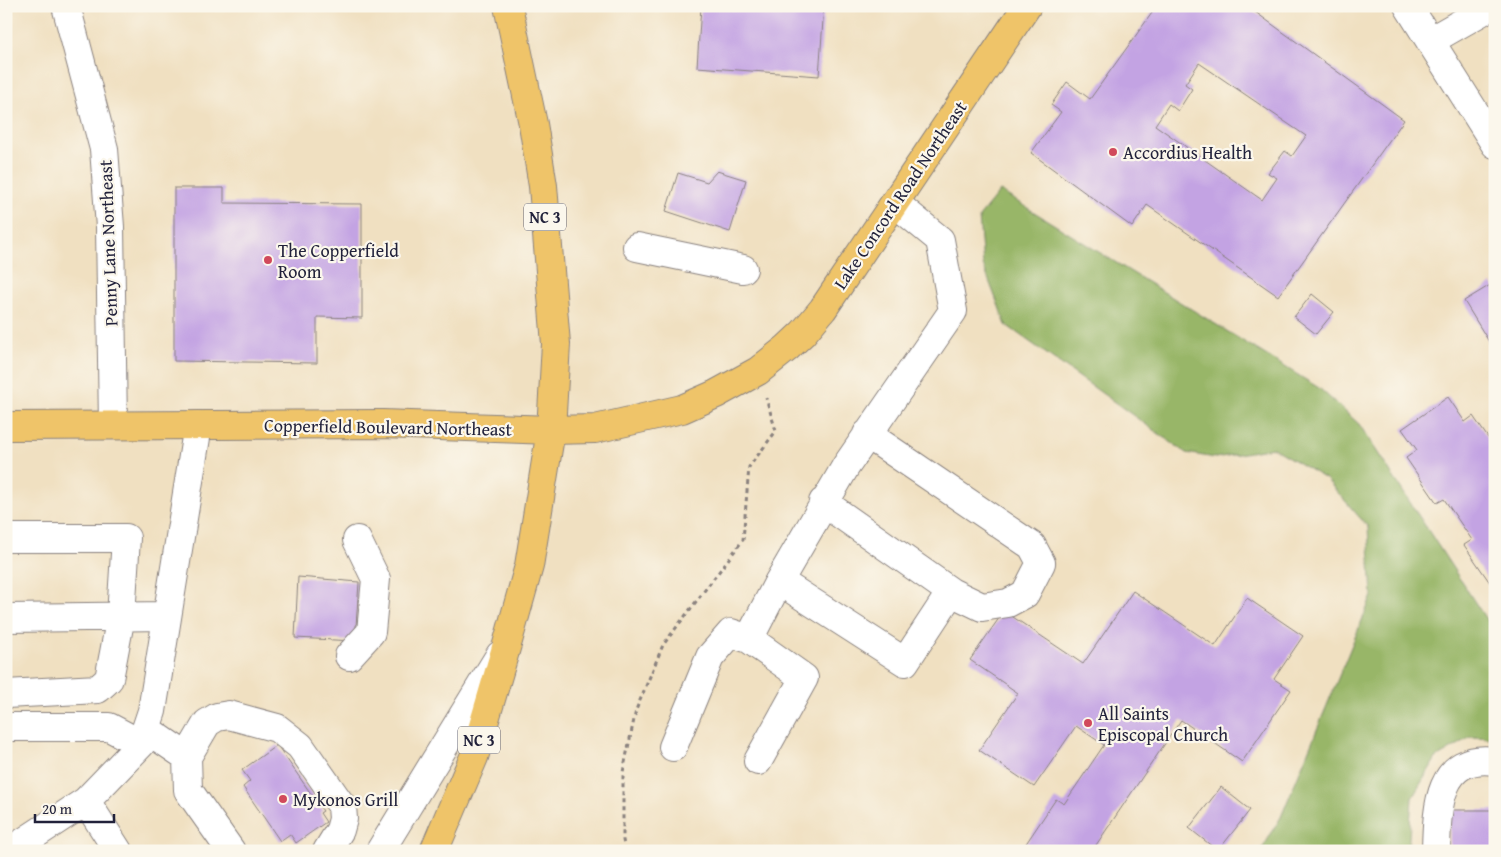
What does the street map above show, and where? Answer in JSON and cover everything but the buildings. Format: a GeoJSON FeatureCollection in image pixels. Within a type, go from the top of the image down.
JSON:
{"type":"FeatureCollection","features":[{"type":"Feature","properties":{"kind":"main road","name":"NC 3"},"geometry":{"type":"LineString","coordinates":[[438,843],[474,757],[529,566],[551,430],[556,344],[543,186],[533,124],[508,6]]}},
{"type":"Feature","properties":{"kind":"main road","name":"Lake Concord Road Northeast"},"geometry":{"type":"LineString","coordinates":[[758,371],[803,333],[823,309],[1027,6]]}},
{"type":"Feature","properties":{"kind":"main road","name":"Copperfield Boulevard Northeast"},"geometry":{"type":"LineString","coordinates":[[6,426],[382,424],[551,430],[595,429],[682,409],[716,394],[758,371]]}},
{"type":"Feature","properties":{"kind":"street","name":"Penny Lane Northeast"},"geometry":{"type":"LineString","coordinates":[[66,6],[104,149],[110,227],[113,425]]}},
{"type":"Feature","properties":{"kind":"street"},"geometry":{"type":"LineString","coordinates":[[1408,6],[1495,144]]}},
{"type":"Feature","properties":{"kind":"street"},"geometry":{"type":"LineString","coordinates":[[1430,42],[1491,6]]}},
{"type":"Feature","properties":{"kind":"street"},"geometry":{"type":"LineString","coordinates":[[749,639],[779,581],[824,502],[867,434],[953,311],[940,240],[895,202]]}},
{"type":"Feature","properties":{"kind":"street"},"geometry":{"type":"LineString","coordinates":[[637,247],[743,269]]}},
{"type":"Feature","properties":{"kind":"street"},"geometry":{"type":"LineString","coordinates":[[10,851],[86,801],[143,736],[152,711],[198,425]]}},
{"type":"Feature","properties":{"kind":"street"},"geometry":{"type":"LineString","coordinates":[[824,502],[951,592],[982,607],[1008,603],[1025,594],[1040,563],[1032,546],[867,434]]}},
{"type":"Feature","properties":{"kind":"street"},"geometry":{"type":"LineString","coordinates":[[6,538],[126,538],[121,616],[108,679],[98,689],[6,694]]}},
{"type":"Feature","properties":{"kind":"street"},"geometry":{"type":"LineString","coordinates":[[348,656],[371,632],[376,579],[357,540]]}},
{"type":"Feature","properties":{"kind":"street"},"geometry":{"type":"LineString","coordinates":[[779,581],[905,662],[951,592]]}},
{"type":"Feature","properties":{"kind":"street"},"geometry":{"type":"LineString","coordinates":[[6,618],[167,616]]}},
{"type":"Feature","properties":{"kind":"street"},"geometry":{"type":"LineString","coordinates":[[673,747],[710,657],[731,633],[749,639],[804,678],[758,762]]}},
{"type":"Feature","properties":{"kind":"street"},"geometry":{"type":"LineString","coordinates":[[380,851],[508,641]]}},
{"type":"Feature","properties":{"kind":"street"},"geometry":{"type":"LineString","coordinates":[[230,851],[188,790],[187,757],[207,724],[217,717],[229,714],[277,728],[291,737],[300,746],[342,806],[343,819],[340,830],[327,851]]}},
{"type":"Feature","properties":{"kind":"street"},"geometry":{"type":"LineString","coordinates":[[6,727],[110,727],[143,736],[187,757]]}},
{"type":"Feature","properties":{"kind":"street"},"geometry":{"type":"LineString","coordinates":[[1436,851],[1437,812],[1443,788],[1453,773],[1466,764],[1488,760],[1495,761]]}},
{"type":"Feature","properties":{"kind":"street"},"geometry":{"type":"LineString","coordinates":[[86,801],[118,851]]}},
{"type":"Feature","properties":{"kind":"path"},"geometry":{"type":"LineString","coordinates":[[625,851],[623,840],[622,772],[636,710],[663,645],[743,540],[750,467],[776,431],[758,371]]}},
{"type":"Feature","properties":{"kind":"green space"},"geometry":{"type":"Polygon","coordinates":[[[1000,191],[1319,388],[1359,424],[1495,633],[1495,738],[1471,737],[1436,758],[1412,798],[1408,851],[1261,851],[1281,817],[1372,596],[1368,527],[1326,479],[1273,448],[1215,458],[1186,453],[1006,325],[983,265],[979,217],[1000,191]]]}},
{"type":"Feature","properties":{"kind":"place","name":"Accordius Health"},"geometry":{"type":"Point","coordinates":[1113,152]}},
{"type":"Feature","properties":{"kind":"place","name":"The Copperfield Room"},"geometry":{"type":"Point","coordinates":[268,260]}},
{"type":"Feature","properties":{"kind":"place","name":"All Saints Episcopal Church"},"geometry":{"type":"Point","coordinates":[1088,723]}},
{"type":"Feature","properties":{"kind":"place","name":"Mykonos Grill"},"geometry":{"type":"Point","coordinates":[283,799]}}]}
